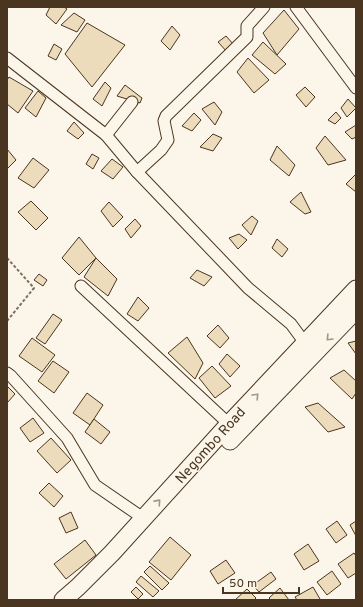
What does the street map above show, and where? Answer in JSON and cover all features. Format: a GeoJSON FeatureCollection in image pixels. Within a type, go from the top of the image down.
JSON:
{"type":"FeatureCollection","features":[{"type":"Feature","properties":{"kind":"highway","name":"Negombo Road"},"geometry":{"type":"LineString","coordinates":[[63,600],[112,553],[305,343],[354,299]]}},
{"type":"Feature","properties":{"kind":"highway","name":"Negombo Road"},"geometry":{"type":"LineString","coordinates":[[79,600],[102,580],[120,561],[238,431],[354,299]]}},
{"type":"Feature","properties":{"kind":"street"},"geometry":{"type":"LineString","coordinates":[[137,172],[161,150],[168,140],[164,121],[166,116],[246,37],[247,26],[264,7]]}},
{"type":"Feature","properties":{"kind":"street"},"geometry":{"type":"LineString","coordinates":[[296,7],[356,88]]}},
{"type":"Feature","properties":{"kind":"street"},"geometry":{"type":"LineString","coordinates":[[7,58],[106,135],[137,172],[248,288],[291,324],[305,343]]}},
{"type":"Feature","properties":{"kind":"street"},"geometry":{"type":"LineString","coordinates":[[106,135],[132,102]]}},
{"type":"Feature","properties":{"kind":"street"},"geometry":{"type":"LineString","coordinates":[[81,286],[229,424]]}},
{"type":"Feature","properties":{"kind":"street"},"geometry":{"type":"LineString","coordinates":[[7,373],[67,438],[95,485],[143,518]]}},
{"type":"Feature","properties":{"kind":"path"},"geometry":{"type":"LineString","coordinates":[[7,258],[34,288],[7,321]]}},
{"type":"Feature","properties":{"kind":"building"},"geometry":{"type":"Polygon","coordinates":[[[50,7],[64,7],[67,9],[56,24],[46,15],[50,7]]]}},
{"type":"Feature","properties":{"kind":"building"},"geometry":{"type":"Polygon","coordinates":[[[284,10],[299,29],[277,55],[263,33],[284,10]]]}},
{"type":"Feature","properties":{"kind":"building"},"geometry":{"type":"Polygon","coordinates":[[[74,13],[85,20],[77,32],[61,25],[74,13]]]}},
{"type":"Feature","properties":{"kind":"building"},"geometry":{"type":"Polygon","coordinates":[[[87,23],[125,45],[92,87],[65,54],[87,23]]]}},
{"type":"Feature","properties":{"kind":"building"},"geometry":{"type":"Polygon","coordinates":[[[172,26],[180,35],[170,50],[161,41],[172,26]]]}},
{"type":"Feature","properties":{"kind":"building"},"geometry":{"type":"Polygon","coordinates":[[[226,36],[234,45],[228,53],[218,42],[226,36]]]}},
{"type":"Feature","properties":{"kind":"building"},"geometry":{"type":"Polygon","coordinates":[[[263,42],[286,64],[275,74],[252,55],[263,42]]]}},
{"type":"Feature","properties":{"kind":"building"},"geometry":{"type":"Polygon","coordinates":[[[54,44],[62,49],[56,60],[48,56],[54,44]]]}},
{"type":"Feature","properties":{"kind":"building"},"geometry":{"type":"Polygon","coordinates":[[[248,58],[269,80],[254,93],[237,72],[248,58]]]}},
{"type":"Feature","properties":{"kind":"building"},"geometry":{"type":"Polygon","coordinates":[[[9,77],[33,91],[18,113],[7,104],[7,80],[9,77]]]}},
{"type":"Feature","properties":{"kind":"building"},"geometry":{"type":"Polygon","coordinates":[[[105,82],[111,88],[102,106],[93,99],[105,82]]]}},
{"type":"Feature","properties":{"kind":"building"},"geometry":{"type":"Polygon","coordinates":[[[125,85],[142,98],[140,103],[117,96],[125,85]]]}},
{"type":"Feature","properties":{"kind":"building"},"geometry":{"type":"Polygon","coordinates":[[[305,87],[315,97],[306,107],[296,95],[305,87]]]}},
{"type":"Feature","properties":{"kind":"building"},"geometry":{"type":"Polygon","coordinates":[[[38,91],[46,98],[36,117],[25,108],[38,91]]]}},
{"type":"Feature","properties":{"kind":"building"},"geometry":{"type":"Polygon","coordinates":[[[348,99],[356,108],[347,117],[341,108],[348,99]]]}},
{"type":"Feature","properties":{"kind":"building"},"geometry":{"type":"Polygon","coordinates":[[[214,102],[222,112],[215,125],[202,109],[214,102]]]}},
{"type":"Feature","properties":{"kind":"building"},"geometry":{"type":"Polygon","coordinates":[[[336,112],[341,118],[335,124],[328,120],[336,112]]]}},
{"type":"Feature","properties":{"kind":"building"},"geometry":{"type":"Polygon","coordinates":[[[194,113],[201,120],[192,131],[182,126],[194,113]]]}},
{"type":"Feature","properties":{"kind":"building"},"geometry":{"type":"Polygon","coordinates":[[[74,122],[84,133],[78,139],[67,131],[74,122]]]}},
{"type":"Feature","properties":{"kind":"building"},"geometry":{"type":"Polygon","coordinates":[[[356,125],[356,137],[352,139],[345,132],[356,125]]]}},
{"type":"Feature","properties":{"kind":"building"},"geometry":{"type":"Polygon","coordinates":[[[213,134],[222,138],[213,151],[200,147],[213,134]]]}},
{"type":"Feature","properties":{"kind":"building"},"geometry":{"type":"Polygon","coordinates":[[[325,136],[346,160],[328,165],[316,148],[325,136]]]}},
{"type":"Feature","properties":{"kind":"building"},"geometry":{"type":"Polygon","coordinates":[[[277,146],[295,165],[289,176],[270,160],[277,146]]]}},
{"type":"Feature","properties":{"kind":"building"},"geometry":{"type":"Polygon","coordinates":[[[7,149],[16,160],[7,169],[7,149]]]}},
{"type":"Feature","properties":{"kind":"building"},"geometry":{"type":"Polygon","coordinates":[[[92,154],[99,158],[93,169],[86,164],[92,154]]]}},
{"type":"Feature","properties":{"kind":"building"},"geometry":{"type":"Polygon","coordinates":[[[33,158],[49,170],[34,188],[18,178],[33,158]]]}},
{"type":"Feature","properties":{"kind":"building"},"geometry":{"type":"Polygon","coordinates":[[[112,159],[123,167],[113,179],[101,171],[112,159]]]}},
{"type":"Feature","properties":{"kind":"building"},"geometry":{"type":"Polygon","coordinates":[[[356,174],[356,192],[346,184],[356,174]]]}},
{"type":"Feature","properties":{"kind":"building"},"geometry":{"type":"Polygon","coordinates":[[[301,192],[311,212],[305,214],[290,202],[301,192]]]}},
{"type":"Feature","properties":{"kind":"building"},"geometry":{"type":"Polygon","coordinates":[[[31,201],[48,218],[36,230],[18,212],[31,201]]]}},
{"type":"Feature","properties":{"kind":"building"},"geometry":{"type":"Polygon","coordinates":[[[109,202],[123,217],[113,227],[101,211],[109,202]]]}},
{"type":"Feature","properties":{"kind":"building"},"geometry":{"type":"Polygon","coordinates":[[[252,216],[258,221],[251,235],[242,225],[252,216]]]}},
{"type":"Feature","properties":{"kind":"building"},"geometry":{"type":"Polygon","coordinates":[[[135,219],[141,226],[131,238],[125,229],[135,219]]]}},
{"type":"Feature","properties":{"kind":"building"},"geometry":{"type":"Polygon","coordinates":[[[239,234],[247,240],[238,249],[229,238],[239,234]]]}},
{"type":"Feature","properties":{"kind":"building"},"geometry":{"type":"Polygon","coordinates":[[[79,237],[96,258],[79,275],[62,258],[79,237]]]}},
{"type":"Feature","properties":{"kind":"building"},"geometry":{"type":"Polygon","coordinates":[[[277,239],[288,249],[282,257],[272,248],[277,239]]]}},
{"type":"Feature","properties":{"kind":"building"},"geometry":{"type":"Polygon","coordinates":[[[96,258],[117,279],[108,296],[84,277],[96,258]]]}},
{"type":"Feature","properties":{"kind":"building"},"geometry":{"type":"Polygon","coordinates":[[[197,270],[212,277],[204,286],[190,278],[197,270]]]}},
{"type":"Feature","properties":{"kind":"building"},"geometry":{"type":"Polygon","coordinates":[[[39,274],[47,280],[43,286],[34,280],[39,274]]]}},
{"type":"Feature","properties":{"kind":"building"},"geometry":{"type":"Polygon","coordinates":[[[138,297],[149,308],[138,321],[127,314],[138,297]]]}},
{"type":"Feature","properties":{"kind":"building"},"geometry":{"type":"Polygon","coordinates":[[[53,314],[62,320],[45,344],[36,338],[53,314]]]}},
{"type":"Feature","properties":{"kind":"building"},"geometry":{"type":"Polygon","coordinates":[[[218,325],[229,338],[220,348],[207,336],[218,325]]]}},
{"type":"Feature","properties":{"kind":"building"},"geometry":{"type":"Polygon","coordinates":[[[187,337],[203,363],[195,379],[168,353],[187,337]]]}},
{"type":"Feature","properties":{"kind":"building"},"geometry":{"type":"Polygon","coordinates":[[[32,338],[55,355],[42,372],[19,356],[32,338]]]}},
{"type":"Feature","properties":{"kind":"building"},"geometry":{"type":"Polygon","coordinates":[[[356,341],[356,354],[348,343],[356,341]]]}},
{"type":"Feature","properties":{"kind":"building"},"geometry":{"type":"Polygon","coordinates":[[[227,354],[240,366],[230,377],[219,364],[227,354]]]}},
{"type":"Feature","properties":{"kind":"building"},"geometry":{"type":"Polygon","coordinates":[[[53,361],[69,372],[54,393],[38,381],[53,361]]]}},
{"type":"Feature","properties":{"kind":"building"},"geometry":{"type":"Polygon","coordinates":[[[212,366],[231,386],[215,398],[199,378],[212,366]]]}},
{"type":"Feature","properties":{"kind":"building"},"geometry":{"type":"Polygon","coordinates":[[[344,370],[356,381],[356,393],[352,399],[330,378],[344,370]]]}},
{"type":"Feature","properties":{"kind":"building"},"geometry":{"type":"Polygon","coordinates":[[[7,386],[15,394],[7,403],[7,386]]]}},
{"type":"Feature","properties":{"kind":"building"},"geometry":{"type":"Polygon","coordinates":[[[87,393],[103,405],[90,425],[73,413],[87,393]]]}},
{"type":"Feature","properties":{"kind":"building"},"geometry":{"type":"Polygon","coordinates":[[[318,403],[345,427],[328,432],[305,407],[318,403]]]}},
{"type":"Feature","properties":{"kind":"building"},"geometry":{"type":"Polygon","coordinates":[[[33,418],[44,433],[30,442],[20,428],[33,418]]]}},
{"type":"Feature","properties":{"kind":"building"},"geometry":{"type":"Polygon","coordinates":[[[94,419],[110,432],[101,444],[85,432],[94,419]]]}},
{"type":"Feature","properties":{"kind":"building"},"geometry":{"type":"Polygon","coordinates":[[[51,438],[71,460],[57,473],[37,451],[51,438]]]}},
{"type":"Feature","properties":{"kind":"building"},"geometry":{"type":"Polygon","coordinates":[[[49,483],[63,496],[54,507],[39,493],[49,483]]]}},
{"type":"Feature","properties":{"kind":"building"},"geometry":{"type":"Polygon","coordinates":[[[71,512],[78,528],[66,533],[59,518],[71,512]]]}},
{"type":"Feature","properties":{"kind":"building"},"geometry":{"type":"Polygon","coordinates":[[[337,521],[347,535],[336,543],[326,529],[337,521]]]}},
{"type":"Feature","properties":{"kind":"building"},"geometry":{"type":"Polygon","coordinates":[[[356,521],[356,536],[350,525],[356,521]]]}},
{"type":"Feature","properties":{"kind":"building"},"geometry":{"type":"Polygon","coordinates":[[[170,537],[191,555],[171,580],[149,562],[170,537]]]}},
{"type":"Feature","properties":{"kind":"building"},"geometry":{"type":"Polygon","coordinates":[[[85,540],[96,555],[66,579],[54,564],[85,540]]]}},
{"type":"Feature","properties":{"kind":"building"},"geometry":{"type":"Polygon","coordinates":[[[308,544],[319,561],[304,570],[294,554],[308,544]]]}},
{"type":"Feature","properties":{"kind":"building"},"geometry":{"type":"Polygon","coordinates":[[[354,553],[356,556],[356,573],[348,578],[338,564],[354,553]]]}},
{"type":"Feature","properties":{"kind":"building"},"geometry":{"type":"Polygon","coordinates":[[[226,560],[235,573],[218,584],[210,571],[226,560]]]}},
{"type":"Feature","properties":{"kind":"building"},"geometry":{"type":"Polygon","coordinates":[[[150,566],[169,583],[162,590],[144,572],[150,566]]]}},
{"type":"Feature","properties":{"kind":"building"},"geometry":{"type":"Polygon","coordinates":[[[332,571],[341,584],[327,595],[317,582],[332,571]]]}},
{"type":"Feature","properties":{"kind":"building"},"geometry":{"type":"Polygon","coordinates":[[[271,572],[276,579],[259,592],[253,585],[271,572]]]}},
{"type":"Feature","properties":{"kind":"building"},"geometry":{"type":"Polygon","coordinates":[[[141,576],[159,591],[153,597],[136,582],[141,576]]]}},
{"type":"Feature","properties":{"kind":"building"},"geometry":{"type":"Polygon","coordinates":[[[136,587],[143,594],[138,599],[131,592],[136,587]]]}},
{"type":"Feature","properties":{"kind":"building"},"geometry":{"type":"Polygon","coordinates":[[[313,587],[320,599],[297,600],[295,597],[313,587]]]}},
{"type":"Feature","properties":{"kind":"building"},"geometry":{"type":"Polygon","coordinates":[[[280,588],[289,600],[271,600],[269,598],[280,588]]]}},
{"type":"Feature","properties":{"kind":"building"},"geometry":{"type":"Polygon","coordinates":[[[247,589],[256,598],[254,600],[235,600],[247,589]]]}}]}
